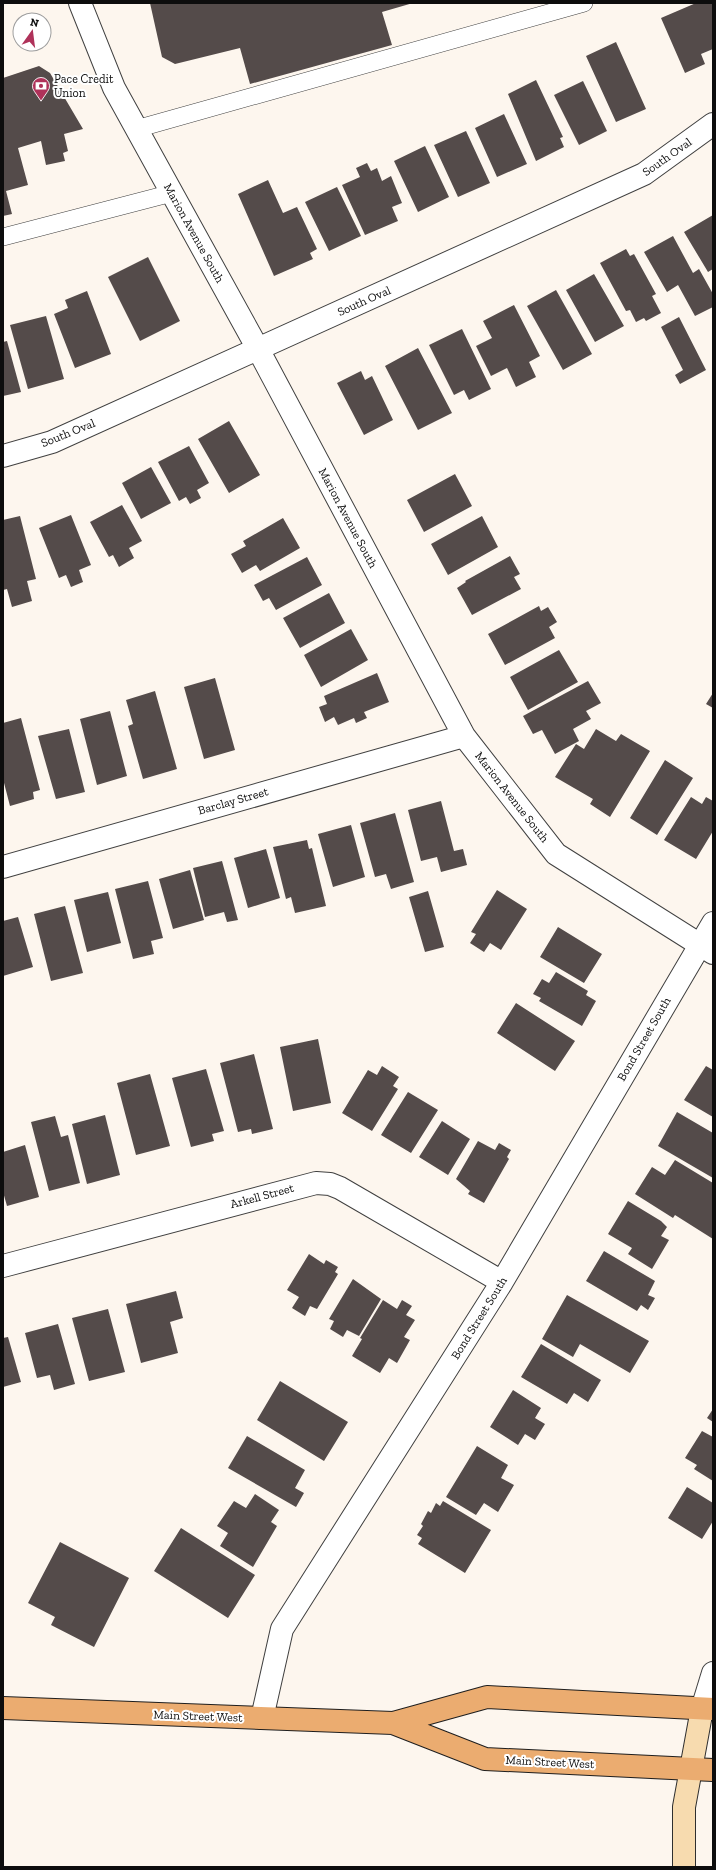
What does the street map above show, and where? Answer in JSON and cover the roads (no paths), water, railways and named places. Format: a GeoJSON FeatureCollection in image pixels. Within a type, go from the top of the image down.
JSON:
{"type":"FeatureCollection","features":[{"type":"Feature","properties":{"kind":"main road","name":"Main Street West"},"geometry":{"type":"LineString","coordinates":[[3,1708],[393,1723],[487,1698],[707,1709]]}},
{"type":"Feature","properties":{"kind":"main road"},"geometry":{"type":"LineString","coordinates":[[684,1867],[684,1808],[691,1769],[707,1709]]}},
{"type":"Feature","properties":{"kind":"main road","name":"Main Street West"},"geometry":{"type":"LineString","coordinates":[[393,1723],[485,1759],[713,1770]]}},
{"type":"Feature","properties":{"kind":"street","name":"Marion Avenue South"},"geometry":{"type":"LineString","coordinates":[[80,3],[114,88],[258,349],[464,736],[556,854],[707,949]]}},
{"type":"Feature","properties":{"kind":"street","name":"South Oval"},"geometry":{"type":"LineString","coordinates":[[3,456],[52,442],[644,174],[713,124]]}},
{"type":"Feature","properties":{"kind":"street","name":"Barclay Street"},"geometry":{"type":"LineString","coordinates":[[3,867],[464,736]]}},
{"type":"Feature","properties":{"kind":"street","name":"Bond Street South"},"geometry":{"type":"LineString","coordinates":[[262,1718],[282,1629],[502,1282],[707,949],[713,923]]}},
{"type":"Feature","properties":{"kind":"street","name":"Arkell Street"},"geometry":{"type":"LineString","coordinates":[[3,1266],[316,1183],[330,1184],[340,1188],[502,1282]]}},
{"type":"Feature","properties":{"kind":"street"},"geometry":{"type":"LineString","coordinates":[[707,1709],[713,1673]]}},
{"type":"Feature","properties":{"kind":"lane"},"geometry":{"type":"LineString","coordinates":[[136,129],[584,3]]}},
{"type":"Feature","properties":{"kind":"lane"},"geometry":{"type":"LineString","coordinates":[[3,237],[172,193]]}},
{"type":"Feature","properties":{"kind":"place","name":"Pace Credit Union"},"geometry":{"type":"Point","coordinates":[41,101]}}]}
